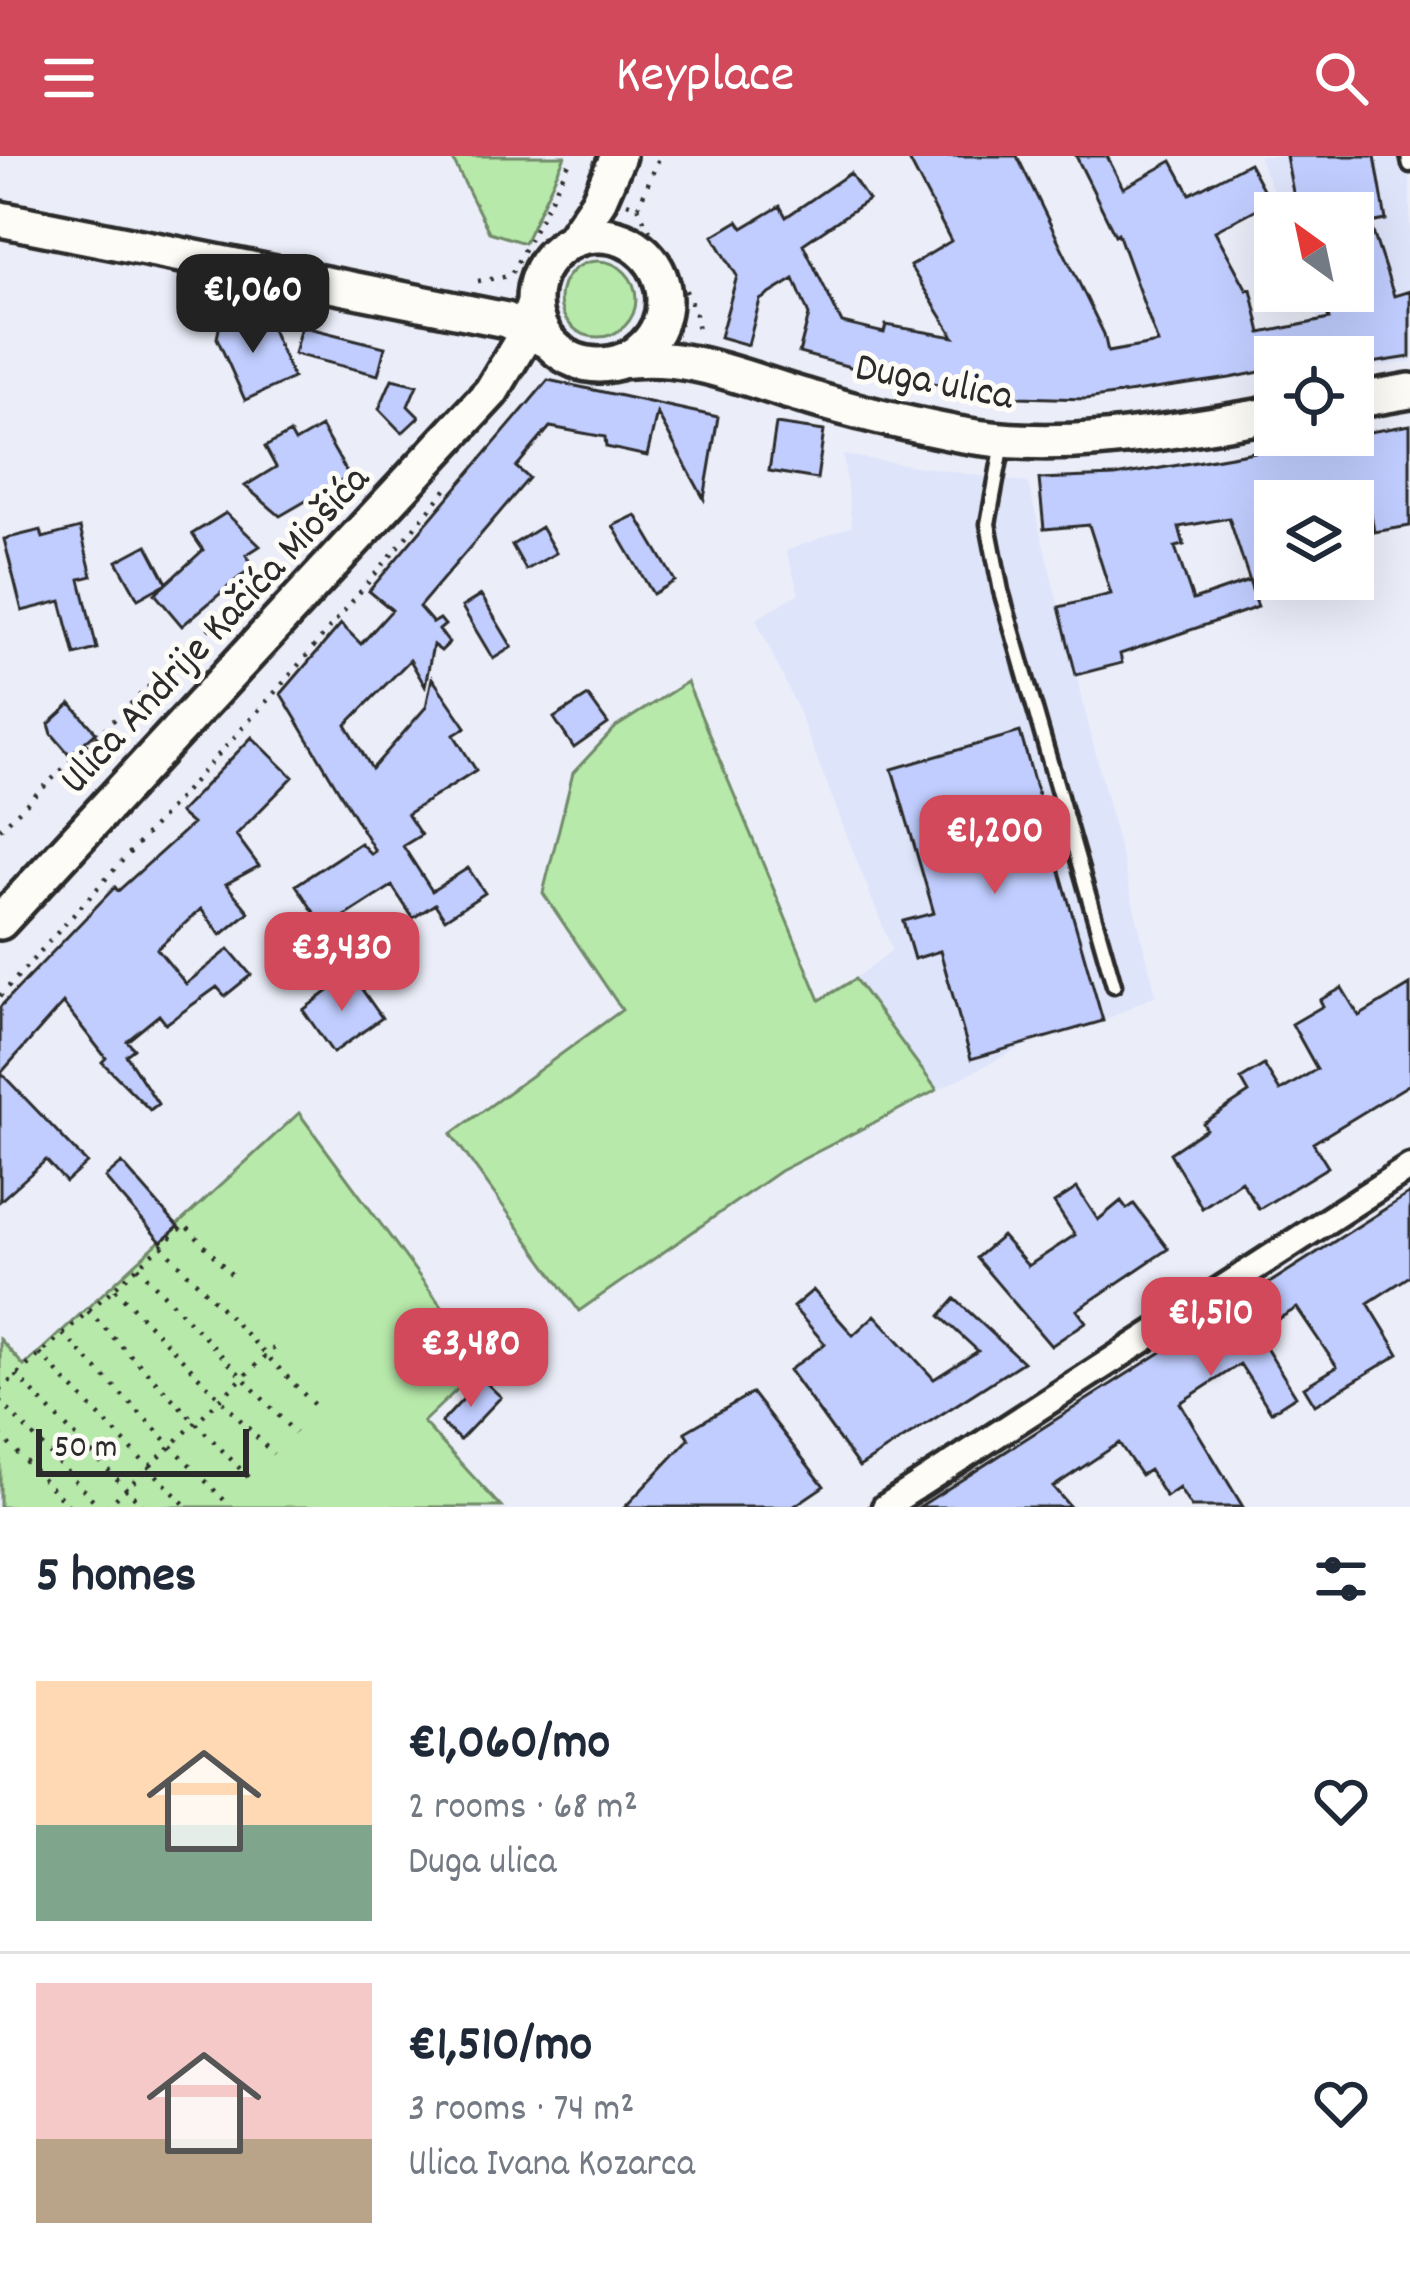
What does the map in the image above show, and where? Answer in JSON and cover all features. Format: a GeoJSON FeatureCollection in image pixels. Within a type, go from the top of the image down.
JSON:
{"type":"FeatureCollection","features":[{"type":"Feature","properties":{"kind":"main road","name":"Duga ulica"},"geometry":{"type":"LineString","coordinates":[[0,219],[458,299],[500,298],[517,291],[572,240],[598,202],[618,156],[618,200],[631,243],[647,255],[694,341],[725,368]]}},
{"type":"Feature","properties":{"kind":"main road"},"geometry":{"type":"LineString","coordinates":[[572,240],[591,235],[631,243]]}},
{"type":"Feature","properties":{"kind":"main road"},"geometry":{"type":"LineString","coordinates":[[542,267],[543,333]]}},
{"type":"Feature","properties":{"kind":"main road"},"geometry":{"type":"LineString","coordinates":[[621,362],[655,334],[664,291]]}},
{"type":"Feature","properties":{"kind":"main road","name":"Duga ulica"},"geometry":{"type":"LineString","coordinates":[[458,299],[543,333],[582,364],[665,357],[725,368],[822,401],[1003,442],[1158,433],[1254,417]]}},
{"type":"Feature","properties":{"kind":"main road"},"geometry":{"type":"LineString","coordinates":[[458,299],[487,344],[494,387]]}},
{"type":"Feature","properties":{"kind":"main road","name":"Ulica Andrije Kačića Miošića"},"geometry":{"type":"LineString","coordinates":[[0,922],[543,333]]}},
{"type":"Feature","properties":{"kind":"main road"},"geometry":{"type":"LineString","coordinates":[[1374,397],[1410,391]]}},
{"type":"Feature","properties":{"kind":"street"},"geometry":{"type":"LineString","coordinates":[[885,1507],[1410,1167]]}},
{"type":"Feature","properties":{"kind":"lane"},"geometry":{"type":"LineString","coordinates":[[1408,156],[1410,165]]}},
{"type":"Feature","properties":{"kind":"lane"},"geometry":{"type":"LineString","coordinates":[[1003,442],[988,524],[1001,591],[1114,985]]}},
{"type":"Feature","properties":{"kind":"path"},"geometry":{"type":"LineString","coordinates":[[458,299],[509,276],[572,156]]}},
{"type":"Feature","properties":{"kind":"path"},"geometry":{"type":"LineString","coordinates":[[638,207],[645,226],[680,275],[700,330],[694,341]]}},
{"type":"Feature","properties":{"kind":"path"},"geometry":{"type":"LineString","coordinates":[[0,1390],[185,1225],[232,1275]]}},
{"type":"Feature","properties":{"kind":"path"},"geometry":{"type":"LineString","coordinates":[[162,1246],[319,1409]]}},
{"type":"Feature","properties":{"kind":"path"},"geometry":{"type":"LineString","coordinates":[[138,1267],[295,1432]]}},
{"type":"Feature","properties":{"kind":"path"},"geometry":{"type":"LineString","coordinates":[[114,1288],[273,1454]]}},
{"type":"Feature","properties":{"kind":"path"},"geometry":{"type":"LineString","coordinates":[[88,1311],[248,1477]]}},
{"type":"Feature","properties":{"kind":"path"},"geometry":{"type":"LineString","coordinates":[[63,1334],[225,1501]]}},
{"type":"Feature","properties":{"kind":"path"},"geometry":{"type":"LineString","coordinates":[[0,1401],[104,1507],[274,1348]]}},
{"type":"Feature","properties":{"kind":"path"},"geometry":{"type":"LineString","coordinates":[[40,1354],[188,1507]]}},
{"type":"Feature","properties":{"kind":"path"},"geometry":{"type":"LineString","coordinates":[[16,1376],[144,1507]]}},
{"type":"Feature","properties":{"kind":"path"},"geometry":{"type":"LineString","coordinates":[[0,1436],[70,1507]]}},
{"type":"Feature","properties":{"kind":"shaded area"},"geometry":{"type":"Polygon","coordinates":[[[1258,156],[1410,156],[1410,362],[1374,367],[1374,336],[1321,336],[1316,312],[1374,312],[1374,192],[1274,192],[1258,156]]]}},
{"type":"Feature","properties":{"kind":"shaded area"},"geometry":{"type":"Polygon","coordinates":[[[843,455],[1028,483],[1156,995],[1103,1021],[1038,1039],[937,1090],[855,979],[892,950],[795,703],[756,619],[799,593],[786,551],[852,526],[843,455]]]}},
{"type":"Feature","properties":{"kind":"green space"},"geometry":{"type":"Polygon","coordinates":[[[451,156],[565,156],[524,243],[489,232],[451,156]]]}},
{"type":"Feature","properties":{"kind":"green space"},"geometry":{"type":"Polygon","coordinates":[[[598,261],[625,272],[636,299],[625,326],[598,337],[571,326],[560,299],[571,272],[598,261]]]}},
{"type":"Feature","properties":{"kind":"green space"},"geometry":{"type":"Polygon","coordinates":[[[687,682],[820,1000],[855,979],[937,1090],[780,1171],[579,1311],[451,1134],[622,1010],[543,893],[573,773],[616,727],[687,682]]]}},
{"type":"Feature","properties":{"kind":"green space"},"geometry":{"type":"Polygon","coordinates":[[[299,1113],[484,1364],[423,1422],[501,1507],[0,1507],[0,1339],[24,1366],[299,1113]]]}},
{"type":"Feature","properties":{"kind":"building"},"geometry":{"type":"Polygon","coordinates":[[[907,156],[1017,156],[1104,334],[1108,352],[1158,343],[1118,233],[1115,235],[1076,156],[1107,156],[1123,188],[1172,161],[1190,194],[1249,163],[1265,192],[1254,192],[1254,210],[1215,231],[1247,290],[1251,289],[1261,333],[1329,319],[1327,312],[1374,312],[1374,235],[1394,296],[1410,291],[1410,357],[1374,363],[1374,336],[1254,336],[1254,373],[1086,399],[1018,397],[876,374],[799,353],[809,315],[794,279],[760,300],[748,345],[720,337],[737,276],[713,236],[738,221],[743,228],[780,206],[786,217],[850,173],[868,200],[803,244],[842,323],[884,333],[886,325],[954,337],[910,266],[951,241],[907,156]]]}},
{"type":"Feature","properties":{"kind":"building"},"geometry":{"type":"Polygon","coordinates":[[[1286,156],[1375,156],[1386,220],[1374,222],[1374,192],[1293,192],[1286,156]]]}},
{"type":"Feature","properties":{"kind":"building"},"geometry":{"type":"Polygon","coordinates":[[[222,315],[271,327],[293,378],[245,400],[217,338],[222,315]]]}},
{"type":"Feature","properties":{"kind":"building"},"geometry":{"type":"Polygon","coordinates":[[[301,326],[385,347],[378,375],[294,354],[301,326]]]}},
{"type":"Feature","properties":{"kind":"building"},"geometry":{"type":"Polygon","coordinates":[[[392,379],[417,385],[408,406],[419,417],[402,433],[379,409],[392,379]]]}},
{"type":"Feature","properties":{"kind":"building"},"geometry":{"type":"Polygon","coordinates":[[[548,380],[718,417],[704,499],[657,413],[647,456],[606,447],[605,437],[550,427],[516,467],[529,478],[419,607],[433,623],[440,619],[445,625],[439,630],[449,643],[441,651],[433,645],[425,686],[410,660],[346,725],[372,769],[426,707],[432,678],[466,727],[454,735],[476,770],[407,814],[421,835],[403,846],[432,891],[468,868],[485,893],[445,919],[435,904],[413,918],[392,886],[325,929],[296,885],[360,843],[371,854],[375,851],[281,694],[341,624],[361,644],[392,610],[369,591],[548,380]]]}},
{"type":"Feature","properties":{"kind":"building"},"geometry":{"type":"Polygon","coordinates":[[[776,424],[824,431],[817,479],[769,471],[776,424]]]}},
{"type":"Feature","properties":{"kind":"building"},"geometry":{"type":"Polygon","coordinates":[[[1410,425],[1410,526],[1374,532],[1374,480],[1254,480],[1254,591],[1229,518],[1179,527],[1184,545],[1175,547],[1193,600],[1249,581],[1258,607],[1120,654],[1122,663],[1076,675],[1059,607],[1111,594],[1089,525],[1044,529],[1039,479],[1115,476],[1254,452],[1254,456],[1374,456],[1374,431],[1410,425]]]}},
{"type":"Feature","properties":{"kind":"building"},"geometry":{"type":"Polygon","coordinates":[[[321,427],[349,476],[280,516],[245,486],[276,467],[265,447],[290,433],[295,442],[321,427]]]}},
{"type":"Feature","properties":{"kind":"building"},"geometry":{"type":"Polygon","coordinates":[[[226,513],[260,546],[246,555],[253,566],[182,626],[155,594],[203,550],[192,534],[226,513]]]}},
{"type":"Feature","properties":{"kind":"building"},"geometry":{"type":"Polygon","coordinates":[[[636,515],[675,581],[653,594],[613,526],[636,515]]]}},
{"type":"Feature","properties":{"kind":"building"},"geometry":{"type":"Polygon","coordinates":[[[541,527],[556,553],[526,570],[512,545],[541,527]]]}},
{"type":"Feature","properties":{"kind":"building"},"geometry":{"type":"Polygon","coordinates":[[[80,528],[92,576],[80,579],[97,649],[75,655],[61,601],[22,611],[4,539],[41,530],[43,538],[80,528]]]}},
{"type":"Feature","properties":{"kind":"building"},"geometry":{"type":"Polygon","coordinates":[[[147,545],[167,583],[138,599],[117,561],[147,545]]]}},
{"type":"Feature","properties":{"kind":"building"},"geometry":{"type":"Polygon","coordinates":[[[481,595],[512,647],[493,659],[462,607],[481,595]]]}},
{"type":"Feature","properties":{"kind":"building"},"geometry":{"type":"Polygon","coordinates":[[[588,696],[608,724],[574,748],[554,718],[588,696]]]}},
{"type":"Feature","properties":{"kind":"building"},"geometry":{"type":"Polygon","coordinates":[[[71,704],[96,732],[70,755],[49,724],[71,704]]]}},
{"type":"Feature","properties":{"kind":"building"},"geometry":{"type":"Polygon","coordinates":[[[1020,732],[1103,1021],[971,1059],[940,951],[914,959],[903,921],[934,913],[892,769],[1020,732]]]}},
{"type":"Feature","properties":{"kind":"building"},"geometry":{"type":"Polygon","coordinates":[[[252,737],[293,777],[236,835],[259,866],[226,884],[249,912],[221,935],[201,909],[157,949],[186,984],[229,949],[251,975],[225,996],[217,987],[166,1024],[159,1015],[127,1041],[134,1049],[126,1055],[158,1104],[150,1110],[102,1062],[106,1058],[63,1003],[1,1073],[87,1163],[66,1182],[46,1160],[0,1201],[0,1007],[115,887],[118,891],[192,824],[179,813],[252,737]]]}},
{"type":"Feature","properties":{"kind":"building"},"geometry":{"type":"Polygon","coordinates":[[[351,974],[382,1018],[333,1053],[303,1010],[351,974]]]}},
{"type":"Feature","properties":{"kind":"building"},"geometry":{"type":"Polygon","coordinates":[[[1410,985],[1410,1084],[1313,1143],[1328,1167],[1259,1209],[1241,1181],[1202,1208],[1170,1153],[1206,1129],[1203,1123],[1249,1093],[1241,1079],[1264,1065],[1280,1091],[1317,1069],[1292,1024],[1323,1006],[1320,1000],[1342,988],[1359,1016],[1410,985]]]}},
{"type":"Feature","properties":{"kind":"building"},"geometry":{"type":"Polygon","coordinates":[[[122,1163],[178,1227],[161,1242],[105,1178],[122,1163]]]}},
{"type":"Feature","properties":{"kind":"building"},"geometry":{"type":"Polygon","coordinates":[[[1077,1188],[1098,1220],[1121,1201],[1127,1209],[1134,1204],[1168,1249],[1077,1310],[1086,1322],[1051,1346],[976,1258],[1002,1236],[1028,1266],[1075,1235],[1054,1203],[1077,1188]]]}},
{"type":"Feature","properties":{"kind":"building"},"geometry":{"type":"Polygon","coordinates":[[[1410,1193],[1410,1276],[1368,1303],[1399,1354],[1315,1405],[1304,1387],[1337,1367],[1297,1308],[1256,1332],[1296,1396],[1271,1412],[1240,1364],[1180,1403],[1243,1507],[1191,1507],[1179,1488],[1166,1497],[1149,1470],[1141,1475],[1119,1443],[1053,1487],[1070,1507],[919,1507],[1410,1193]]]}},
{"type":"Feature","properties":{"kind":"building"},"geometry":{"type":"Polygon","coordinates":[[[813,1290],[853,1335],[875,1315],[934,1379],[978,1351],[940,1316],[955,1299],[1023,1362],[859,1467],[789,1370],[825,1344],[793,1307],[813,1290]]]}},
{"type":"Feature","properties":{"kind":"building"},"geometry":{"type":"Polygon","coordinates":[[[482,1379],[501,1397],[460,1440],[441,1423],[482,1379]]]}},
{"type":"Feature","properties":{"kind":"building"},"geometry":{"type":"Polygon","coordinates":[[[752,1393],[824,1486],[793,1507],[625,1507],[689,1439],[685,1432],[752,1393]]]}}]}
